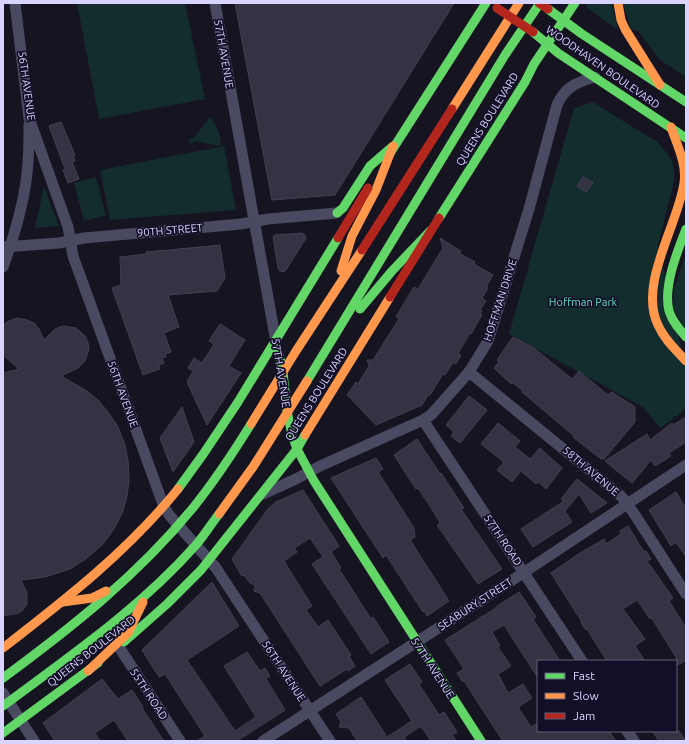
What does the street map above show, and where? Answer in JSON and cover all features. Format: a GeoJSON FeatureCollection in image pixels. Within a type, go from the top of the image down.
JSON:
{"type":"FeatureCollection","features":[{"type":"Feature","properties":{"kind":"main road"},"geometry":{"type":"LineString","coordinates":[[3,678],[53,642],[123,582],[192,509],[234,451],[519,3]]}},
{"type":"Feature","properties":{"kind":"main road","name":"WOODHAVEN BOULEVARD"},"geometry":{"type":"LineString","coordinates":[[539,3],[686,102]]}},
{"type":"Feature","properties":{"kind":"main road","name":"QUEENS BOULEVARD"},"geometry":{"type":"LineString","coordinates":[[5,700],[106,629],[148,594],[196,544],[253,467],[501,62],[539,3]]}},
{"type":"Feature","properties":{"kind":"main road","name":"QUEENS BOULEVARD"},"geometry":{"type":"LineString","coordinates":[[3,733],[119,647],[167,604],[210,560],[261,495],[297,449],[430,231],[482,151],[534,64],[575,3]]}},
{"type":"Feature","properties":{"kind":"main road"},"geometry":{"type":"LineString","coordinates":[[618,3],[626,30],[660,85]]}},
{"type":"Feature","properties":{"kind":"main road"},"geometry":{"type":"LineString","coordinates":[[3,648],[80,588],[164,507],[215,438],[276,342],[394,146],[486,4]]}},
{"type":"Feature","properties":{"kind":"main road","name":"WOODHAVEN BOULEVARD"},"geometry":{"type":"LineString","coordinates":[[486,4],[497,8],[533,32],[558,53],[686,138]]}},
{"type":"Feature","properties":{"kind":"main road"},"geometry":{"type":"LineString","coordinates":[[671,127],[684,164],[684,183],[654,280],[652,309],[654,317],[662,333],[686,361]]}},
{"type":"Feature","properties":{"kind":"main road"},"geometry":{"type":"LineString","coordinates":[[336,289],[352,236],[376,190],[394,146]]}},
{"type":"Feature","properties":{"kind":"main road"},"geometry":{"type":"LineString","coordinates":[[337,213],[343,208],[370,166],[394,146]]}},
{"type":"Feature","properties":{"kind":"main road"},"geometry":{"type":"LineString","coordinates":[[686,229],[668,281],[667,300],[668,309],[672,319],[686,337]]}},
{"type":"Feature","properties":{"kind":"main road"},"geometry":{"type":"LineString","coordinates":[[323,354],[392,271],[430,231]]}},
{"type":"Feature","properties":{"kind":"main road","name":"57TH AVENUE"},"geometry":{"type":"LineString","coordinates":[[276,342],[283,372],[287,411],[292,435],[297,449],[309,472],[481,741]]}},
{"type":"Feature","properties":{"kind":"main road"},"geometry":{"type":"LineString","coordinates":[[63,602],[92,598],[123,582]]}},
{"type":"Feature","properties":{"kind":"main road"},"geometry":{"type":"LineString","coordinates":[[88,671],[128,633],[148,594]]}},
{"type":"Feature","properties":{"kind":"street","name":"56TH AVENUE"},"geometry":{"type":"LineString","coordinates":[[16,3],[30,118],[68,227],[73,256],[164,507],[178,525],[210,560],[330,741]]}},
{"type":"Feature","properties":{"kind":"street","name":"57TH AVENUE"},"geometry":{"type":"LineString","coordinates":[[215,3],[276,342]]}},
{"type":"Feature","properties":{"kind":"street","name":"HOFFMAN DRIVE"},"geometry":{"type":"LineString","coordinates":[[261,495],[320,466],[423,420],[431,415],[470,372],[488,341],[496,318],[529,209],[557,105],[564,93],[574,84],[595,77]]}},
{"type":"Feature","properties":{"kind":"street"},"geometry":{"type":"LineString","coordinates":[[3,268],[7,247],[16,232],[27,178],[30,118]]}},
{"type":"Feature","properties":{"kind":"street","name":"90TH STREET"},"geometry":{"type":"LineString","coordinates":[[7,247],[60,243],[84,238],[241,224],[268,219],[337,213]]}},
{"type":"Feature","properties":{"kind":"street","name":"58TH AVENUE"},"geometry":{"type":"LineString","coordinates":[[470,372],[613,490],[627,504],[686,594]]}},
{"type":"Feature","properties":{"kind":"street","name":"57TH ROAD"},"geometry":{"type":"LineString","coordinates":[[423,420],[581,660]]}},
{"type":"Feature","properties":{"kind":"street","name":"SEABURY STREET"},"geometry":{"type":"LineString","coordinates":[[263,741],[686,465]]}},
{"type":"Feature","properties":{"kind":"street","name":"55TH ROAD"},"geometry":{"type":"LineString","coordinates":[[119,647],[180,741]]}},
{"type":"Feature","properties":{"kind":"street"},"geometry":{"type":"LineString","coordinates":[[5,700],[34,741]]}},
{"type":"Feature","properties":{"kind":"street"},"geometry":{"type":"LineString","coordinates":[[628,732],[634,741]]}},
{"type":"Feature","properties":{"kind":"green space"},"geometry":{"type":"Polygon","coordinates":[[[77,3],[185,3],[205,99],[99,119],[77,3]]]}},
{"type":"Feature","properties":{"kind":"green space"},"geometry":{"type":"Polygon","coordinates":[[[588,3],[612,3],[618,30],[586,7],[588,3]]]}},
{"type":"Feature","properties":{"kind":"green space"},"geometry":{"type":"Polygon","coordinates":[[[623,3],[686,3],[686,77],[660,60],[639,32],[631,29],[623,3]]]}},
{"type":"Feature","properties":{"kind":"green space","name":"Hoffman Park"},"geometry":{"type":"Polygon","coordinates":[[[593,102],[657,142],[671,159],[674,168],[674,181],[658,245],[686,369],[686,408],[660,428],[643,407],[509,334],[574,108],[593,102]]]}},
{"type":"Feature","properties":{"kind":"green space"},"geometry":{"type":"Polygon","coordinates":[[[210,117],[215,123],[221,139],[220,146],[195,141],[190,144],[189,139],[194,138],[210,117]]]}},
{"type":"Feature","properties":{"kind":"green space"},"geometry":{"type":"Polygon","coordinates":[[[224,146],[236,210],[110,220],[100,170],[224,146]]]}},
{"type":"Feature","properties":{"kind":"green space"},"geometry":{"type":"Polygon","coordinates":[[[96,177],[106,215],[84,221],[74,183],[96,177]]]}},
{"type":"Feature","properties":{"kind":"green space"},"geometry":{"type":"Polygon","coordinates":[[[44,186],[59,226],[35,228],[44,186]]]}},
{"type":"Feature","properties":{"kind":"green space"},"geometry":{"type":"Polygon","coordinates":[[[686,253],[686,331],[673,308],[674,289],[686,253]]]}},
{"type":"Feature","properties":{"kind":"building"},"geometry":{"type":"Polygon","coordinates":[[[235,3],[454,3],[335,195],[272,200],[235,3]]]}},
{"type":"Feature","properties":{"kind":"building"},"geometry":{"type":"Polygon","coordinates":[[[61,122],[75,155],[73,155],[75,161],[72,162],[79,179],[68,183],[63,170],[65,169],[49,126],[61,122]]]}},
{"type":"Feature","properties":{"kind":"building"},"geometry":{"type":"Polygon","coordinates":[[[583,177],[593,183],[586,192],[577,186],[583,177]]]}},
{"type":"Feature","properties":{"kind":"building"},"geometry":{"type":"Polygon","coordinates":[[[304,234],[306,238],[286,270],[284,272],[280,271],[278,268],[273,237],[275,235],[304,234]]]}},
{"type":"Feature","properties":{"kind":"building"},"geometry":{"type":"Polygon","coordinates":[[[440,238],[461,251],[459,253],[475,262],[474,264],[493,275],[482,298],[486,301],[480,310],[482,311],[480,314],[482,315],[458,353],[461,355],[456,364],[453,362],[445,375],[443,374],[422,405],[376,425],[347,395],[356,382],[358,384],[369,366],[367,360],[373,360],[399,319],[396,317],[414,287],[418,289],[443,248],[440,238]]]}},
{"type":"Feature","properties":{"kind":"building"},"geometry":{"type":"Polygon","coordinates":[[[220,245],[225,278],[217,291],[168,295],[179,327],[164,333],[171,352],[165,354],[166,357],[162,358],[164,363],[159,365],[160,369],[143,375],[112,288],[121,285],[120,257],[147,254],[146,252],[220,245]]]}},
{"type":"Feature","properties":{"kind":"building"},"geometry":{"type":"Polygon","coordinates":[[[17,318],[34,323],[39,329],[44,340],[55,329],[63,326],[76,328],[85,336],[89,349],[85,361],[78,368],[61,376],[87,391],[99,401],[111,416],[118,427],[125,445],[129,480],[123,511],[114,529],[103,544],[86,559],[70,569],[45,577],[21,580],[27,593],[27,604],[19,613],[3,616],[3,373],[19,369],[3,355],[3,325],[17,318]]]}},
{"type":"Feature","properties":{"kind":"building"},"geometry":{"type":"Polygon","coordinates":[[[220,324],[245,340],[229,366],[241,373],[207,425],[187,382],[193,371],[188,368],[194,358],[202,363],[214,344],[209,341],[220,324]]]}},
{"type":"Feature","properties":{"kind":"building"},"geometry":{"type":"Polygon","coordinates":[[[513,337],[534,348],[572,379],[579,371],[608,395],[612,392],[635,407],[635,422],[604,459],[601,459],[573,437],[574,436],[522,392],[523,391],[512,382],[511,384],[494,368],[499,362],[497,360],[513,337]]]}},
{"type":"Feature","properties":{"kind":"building"},"geometry":{"type":"Polygon","coordinates":[[[469,396],[487,410],[460,443],[451,436],[454,432],[446,425],[469,396]]]}},
{"type":"Feature","properties":{"kind":"building"},"geometry":{"type":"Polygon","coordinates":[[[182,407],[194,442],[173,472],[160,438],[182,407]]]}},
{"type":"Feature","properties":{"kind":"building"},"geometry":{"type":"Polygon","coordinates":[[[686,417],[686,442],[669,453],[671,456],[655,466],[651,460],[632,483],[605,461],[647,434],[650,440],[672,423],[673,425],[686,417]]]}},
{"type":"Feature","properties":{"kind":"building"},"geometry":{"type":"Polygon","coordinates":[[[498,423],[520,441],[515,447],[530,459],[540,448],[562,468],[546,489],[538,482],[536,484],[521,471],[512,482],[497,470],[504,462],[481,444],[498,423]]]}},
{"type":"Feature","properties":{"kind":"building"},"geometry":{"type":"Polygon","coordinates":[[[417,439],[464,508],[461,509],[502,569],[478,584],[437,525],[440,523],[435,514],[418,488],[416,489],[394,455],[417,439]]]}},
{"type":"Feature","properties":{"kind":"building"},"geometry":{"type":"Polygon","coordinates":[[[376,458],[383,469],[378,472],[414,528],[415,537],[410,540],[449,601],[427,616],[386,555],[383,558],[331,478],[376,458]]]}},
{"type":"Feature","properties":{"kind":"building"},"geometry":{"type":"Polygon","coordinates":[[[577,479],[607,503],[591,513],[579,494],[565,511],[572,522],[533,547],[521,529],[564,501],[561,499],[577,479]]]}},
{"type":"Feature","properties":{"kind":"building"},"geometry":{"type":"Polygon","coordinates":[[[303,490],[339,546],[331,552],[341,568],[339,569],[371,619],[373,617],[389,642],[371,654],[312,564],[323,557],[310,538],[294,548],[297,552],[284,561],[312,606],[306,610],[318,627],[328,620],[351,655],[349,656],[355,666],[348,671],[347,669],[320,686],[260,593],[254,591],[255,585],[250,583],[244,575],[242,576],[232,559],[268,509],[276,502],[303,490]]]}},
{"type":"Feature","properties":{"kind":"building"},"geometry":{"type":"Polygon","coordinates":[[[676,492],[686,509],[686,557],[676,542],[671,546],[649,510],[676,492]]]}},
{"type":"Feature","properties":{"kind":"building"},"geometry":{"type":"Polygon","coordinates":[[[628,526],[644,552],[646,551],[651,559],[647,561],[673,598],[669,601],[686,628],[686,660],[677,665],[676,657],[651,617],[650,619],[637,600],[623,609],[645,639],[635,646],[644,660],[606,660],[587,629],[586,630],[581,623],[582,622],[551,573],[604,539],[606,544],[621,534],[620,531],[628,526]]]}},
{"type":"Feature","properties":{"kind":"building"},"geometry":{"type":"Polygon","coordinates":[[[212,582],[239,626],[187,660],[235,731],[256,717],[224,666],[247,652],[260,671],[265,668],[270,676],[266,679],[285,710],[237,741],[197,741],[205,736],[165,674],[159,677],[142,650],[212,582]]]}},
{"type":"Feature","properties":{"kind":"building"},"geometry":{"type":"Polygon","coordinates":[[[519,592],[536,617],[533,619],[559,660],[537,660],[537,676],[504,625],[492,632],[500,646],[498,647],[511,666],[498,674],[508,693],[523,684],[532,698],[518,707],[531,727],[537,724],[537,732],[610,732],[616,741],[503,741],[464,681],[463,682],[457,673],[464,669],[445,640],[519,592]]]}},
{"type":"Feature","properties":{"kind":"building"},"geometry":{"type":"Polygon","coordinates":[[[410,664],[422,682],[419,684],[439,715],[444,712],[457,732],[452,735],[457,741],[431,741],[421,726],[404,737],[407,741],[357,741],[349,728],[339,727],[341,722],[336,714],[361,697],[387,737],[412,721],[385,680],[410,664]]]}},
{"type":"Feature","properties":{"kind":"building"},"geometry":{"type":"Polygon","coordinates":[[[102,679],[118,699],[132,690],[164,741],[128,741],[114,720],[95,733],[100,741],[55,741],[43,723],[102,679]]]}},
{"type":"Feature","properties":{"kind":"building"},"geometry":{"type":"Polygon","coordinates":[[[679,731],[686,741],[659,741],[653,732],[679,731]]]}},
{"type":"Feature","properties":{"kind":"traffic: fast"},"geometry":{"type":"LineString","coordinates":[[387,158],[486,3]]}},
{"type":"Feature","properties":{"kind":"traffic: fast"},"geometry":{"type":"LineString","coordinates":[[307,381],[505,55],[540,3]]}},
{"type":"Feature","properties":{"kind":"traffic: fast"},"geometry":{"type":"LineString","coordinates":[[439,218],[525,82],[534,64],[575,3]]}},
{"type":"Feature","properties":{"kind":"traffic: fast"},"geometry":{"type":"LineString","coordinates":[[548,9],[582,34],[686,102]]}},
{"type":"Feature","properties":{"kind":"traffic: fast"},"geometry":{"type":"LineString","coordinates":[[533,32],[558,53],[686,138]]}},
{"type":"Feature","properties":{"kind":"traffic: fast"},"geometry":{"type":"LineString","coordinates":[[337,213],[343,208],[370,166],[392,147]]}},
{"type":"Feature","properties":{"kind":"traffic: fast"},"geometry":{"type":"LineString","coordinates":[[686,229],[672,270],[668,291],[669,311],[678,328],[686,337]]}},
{"type":"Feature","properties":{"kind":"traffic: fast"},"geometry":{"type":"LineString","coordinates":[[360,309],[392,271],[430,231]]}},
{"type":"Feature","properties":{"kind":"traffic: fast"},"geometry":{"type":"LineString","coordinates":[[178,489],[238,402],[338,238]]}},
{"type":"Feature","properties":{"kind":"traffic: fast"},"geometry":{"type":"LineString","coordinates":[[276,342],[283,372],[287,411],[292,435],[297,449],[314,481],[481,741]]}},
{"type":"Feature","properties":{"kind":"traffic: fast"},"geometry":{"type":"LineString","coordinates":[[3,678],[54,640],[103,600],[149,556],[200,499],[251,424]]}},
{"type":"Feature","properties":{"kind":"traffic: fast"},"geometry":{"type":"LineString","coordinates":[[124,642],[167,604],[201,570],[297,449],[305,435]]}},
{"type":"Feature","properties":{"kind":"traffic: fast"},"geometry":{"type":"LineString","coordinates":[[3,706],[103,631],[151,591],[195,546],[219,514]]}},
{"type":"Feature","properties":{"kind":"traffic: fast"},"geometry":{"type":"LineString","coordinates":[[3,733],[98,663]]}},
{"type":"Feature","properties":{"kind":"traffic: slow"},"geometry":{"type":"LineString","coordinates":[[452,109],[519,3]]}},
{"type":"Feature","properties":{"kind":"traffic: slow"},"geometry":{"type":"LineString","coordinates":[[618,3],[621,20],[625,29],[660,85]]}},
{"type":"Feature","properties":{"kind":"traffic: slow"},"geometry":{"type":"LineString","coordinates":[[671,127],[679,148],[685,176],[675,217],[661,254],[656,273],[653,291],[653,309],[658,325],[664,335],[670,344],[686,361]]}},
{"type":"Feature","properties":{"kind":"traffic: slow"},"geometry":{"type":"LineString","coordinates":[[341,271],[352,236],[376,190],[393,146]]}},
{"type":"Feature","properties":{"kind":"traffic: slow"},"geometry":{"type":"LineString","coordinates":[[251,424],[296,351],[362,250]]}},
{"type":"Feature","properties":{"kind":"traffic: slow"},"geometry":{"type":"LineString","coordinates":[[305,435],[390,297]]}},
{"type":"Feature","properties":{"kind":"traffic: slow"},"geometry":{"type":"LineString","coordinates":[[219,514],[253,467],[307,381]]}},
{"type":"Feature","properties":{"kind":"traffic: slow"},"geometry":{"type":"LineString","coordinates":[[3,648],[95,574],[159,512],[178,489]]}},
{"type":"Feature","properties":{"kind":"traffic: slow"},"geometry":{"type":"LineString","coordinates":[[63,602],[92,598],[106,591]]}},
{"type":"Feature","properties":{"kind":"traffic: slow"},"geometry":{"type":"LineString","coordinates":[[88,671],[128,633],[143,602]]}},
{"type":"Feature","properties":{"kind":"traffic: jam"},"geometry":{"type":"LineString","coordinates":[[539,3],[548,9]]}},
{"type":"Feature","properties":{"kind":"traffic: jam"},"geometry":{"type":"LineString","coordinates":[[497,8],[533,32]]}},
{"type":"Feature","properties":{"kind":"traffic: jam"},"geometry":{"type":"LineString","coordinates":[[362,250],[452,109]]}},
{"type":"Feature","properties":{"kind":"traffic: jam"},"geometry":{"type":"LineString","coordinates":[[338,238],[368,188]]}},
{"type":"Feature","properties":{"kind":"traffic: jam"},"geometry":{"type":"LineString","coordinates":[[390,297],[439,218]]}}]}
